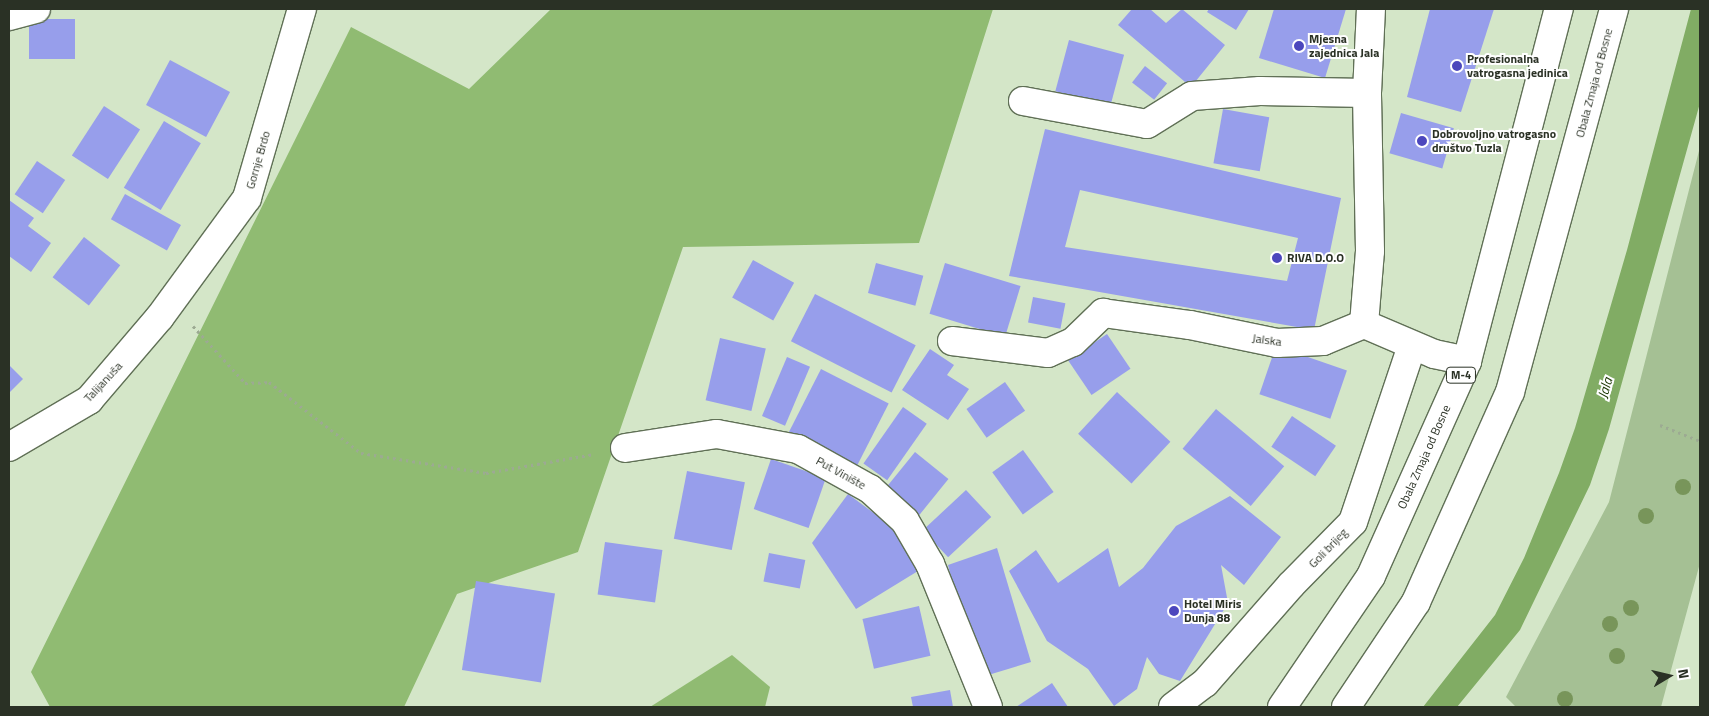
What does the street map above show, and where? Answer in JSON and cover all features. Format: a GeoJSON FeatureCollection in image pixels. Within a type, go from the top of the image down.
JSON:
{"type":"FeatureCollection","features":[{"type":"Feature","properties":{"kind":"street"},"geometry":{"type":"LineString","coordinates":[[9,16],[36,9]]}},
{"type":"Feature","properties":{"kind":"street","name":"Gornje Brdo"},"geometry":{"type":"LineString","coordinates":[[173,318],[247,198],[302,9]]}},
{"type":"Feature","properties":{"kind":"street"},"geometry":{"type":"LineString","coordinates":[[1372,9],[1367,94],[1370,251],[1364,324],[1412,346],[1467,361]]}},
{"type":"Feature","properties":{"kind":"street","name":"Obala Zmaja od Bosne"},"geometry":{"type":"LineString","coordinates":[[1282,707],[1371,576],[1467,361],[1560,9]]}},
{"type":"Feature","properties":{"kind":"street","name":"Obala Zmaja od Bosne"},"geometry":{"type":"LineString","coordinates":[[1346,707],[1416,602],[1510,392],[1614,9]]}},
{"type":"Feature","properties":{"kind":"street"},"geometry":{"type":"LineString","coordinates":[[1023,101],[1147,124],[1192,96],[1260,91],[1367,94]]}},
{"type":"Feature","properties":{"kind":"street","name":"Jalska"},"geometry":{"type":"LineString","coordinates":[[952,342],[1048,353],[1074,342],[1103,312],[1190,325],[1277,343],[1323,341],[1364,324]]}},
{"type":"Feature","properties":{"kind":"street","name":"Talijanuša"},"geometry":{"type":"LineString","coordinates":[[9,447],[90,400],[173,318]]}},
{"type":"Feature","properties":{"kind":"street","name":"Goli brijeg"},"geometry":{"type":"LineString","coordinates":[[1173,707],[1205,683],[1291,585],[1353,522],[1412,346]]}},
{"type":"Feature","properties":{"kind":"street","name":"Put Vinište"},"geometry":{"type":"LineString","coordinates":[[625,448],[717,434],[798,449],[870,489],[905,521],[930,564],[988,707]]}},
{"type":"Feature","properties":{"kind":"path"},"geometry":{"type":"LineString","coordinates":[[173,318],[245,383],[268,382],[361,453],[486,473],[625,448]]}},
{"type":"Feature","properties":{"kind":"path"},"geometry":{"type":"LineString","coordinates":[[1660,425],[1700,441]]}},
{"type":"Feature","properties":{"kind":"shaded area"},"geometry":{"type":"Polygon","coordinates":[[[551,9],[993,9],[919,243],[683,247],[578,552],[457,594],[404,707],[50,707],[31,672],[351,27],[469,89],[551,9]]]}},
{"type":"Feature","properties":{"kind":"shaded area"},"geometry":{"type":"Polygon","coordinates":[[[1700,147],[1700,563],[1661,707],[1516,707],[1506,697],[1609,502],[1700,147]]]}},
{"type":"Feature","properties":{"kind":"shaded area"},"geometry":{"type":"Polygon","coordinates":[[[732,655],[770,687],[765,707],[650,707],[732,655]]]}},
{"type":"Feature","properties":{"kind":"water","name":"Jala"},"geometry":{"type":"Polygon","coordinates":[[[1691,9],[1700,9],[1700,103],[1609,429],[1590,485],[1520,630],[1457,707],[1423,707],[1495,615],[1524,558],[1559,473],[1575,428],[1627,250],[1691,9]]]}},
{"type":"Feature","properties":{"kind":"building"},"geometry":{"type":"Polygon","coordinates":[[[1132,9],[1150,9],[1166,23],[1182,9],[1225,45],[1191,87],[1118,25],[1132,9]]]}},
{"type":"Feature","properties":{"kind":"building"},"geometry":{"type":"Polygon","coordinates":[[[1209,9],[1249,9],[1236,30],[1207,12],[1209,9]]]}},
{"type":"Feature","properties":{"kind":"building","name":"Mjesna zajednica Jala"},"geometry":{"type":"Polygon","coordinates":[[[1274,9],[1346,9],[1325,78],[1259,58],[1274,9]]]}},
{"type":"Feature","properties":{"kind":"building"},"geometry":{"type":"Polygon","coordinates":[[[1430,9],[1494,9],[1461,112],[1407,97],[1430,9]]]}},
{"type":"Feature","properties":{"kind":"building"},"geometry":{"type":"Polygon","coordinates":[[[29,19],[75,19],[75,59],[29,59],[29,19]]]}},
{"type":"Feature","properties":{"kind":"building"},"geometry":{"type":"Polygon","coordinates":[[[1069,40],[1124,55],[1110,106],[1055,91],[1069,40]]]}},
{"type":"Feature","properties":{"kind":"building"},"geometry":{"type":"Polygon","coordinates":[[[170,60],[230,92],[206,137],[146,105],[170,60]]]}},
{"type":"Feature","properties":{"kind":"building"},"geometry":{"type":"Polygon","coordinates":[[[1145,66],[1167,83],[1154,100],[1132,83],[1145,66]]]}},
{"type":"Feature","properties":{"kind":"building"},"geometry":{"type":"Polygon","coordinates":[[[104,106],[140,129],[108,179],[72,155],[104,106]]]}},
{"type":"Feature","properties":{"kind":"building"},"geometry":{"type":"Polygon","coordinates":[[[1223,109],[1269,117],[1260,171],[1213,163],[1223,109]]]}},
{"type":"Feature","properties":{"kind":"building","name":"Dobrovoljno vatrogasno društvo Tuzla"},"geometry":{"type":"Polygon","coordinates":[[[1401,113],[1454,128],[1442,169],[1389,153],[1401,113]]]}},
{"type":"Feature","properties":{"kind":"building"},"geometry":{"type":"Polygon","coordinates":[[[164,121],[201,143],[161,210],[124,188],[164,121]]]}},
{"type":"Feature","properties":{"kind":"building"},"geometry":{"type":"Polygon","coordinates":[[[1045,129],[1341,198],[1314,330],[1009,276],[1045,129]],[[1080,190],[1065,247],[1287,281],[1298,238],[1080,190]]]}},
{"type":"Feature","properties":{"kind":"building"},"geometry":{"type":"Polygon","coordinates":[[[37,161],[65,180],[43,213],[15,194],[37,161]]]}},
{"type":"Feature","properties":{"kind":"building"},"geometry":{"type":"Polygon","coordinates":[[[125,194],[181,225],[167,250],[111,219],[125,194]]]}},
{"type":"Feature","properties":{"kind":"building"},"geometry":{"type":"Polygon","coordinates":[[[9,200],[34,218],[28,226],[51,243],[31,272],[9,256],[9,200]]]}},
{"type":"Feature","properties":{"kind":"building"},"geometry":{"type":"Polygon","coordinates":[[[84,237],[120,265],[89,306],[53,277],[84,237]]]}},
{"type":"Feature","properties":{"kind":"building"},"geometry":{"type":"Polygon","coordinates":[[[753,260],[794,283],[773,320],[732,298],[753,260]]]}},
{"type":"Feature","properties":{"kind":"building"},"geometry":{"type":"Polygon","coordinates":[[[876,263],[923,276],[915,306],[868,293],[876,263]]]}},
{"type":"Feature","properties":{"kind":"building"},"geometry":{"type":"Polygon","coordinates":[[[945,263],[1021,286],[1005,337],[930,314],[945,263]]]}},
{"type":"Feature","properties":{"kind":"building"},"geometry":{"type":"Polygon","coordinates":[[[815,294],[916,345],[892,393],[791,341],[815,294]]]}},
{"type":"Feature","properties":{"kind":"building"},"geometry":{"type":"Polygon","coordinates":[[[1033,297],[1065,303],[1060,329],[1028,323],[1033,297]]]}},
{"type":"Feature","properties":{"kind":"building"},"geometry":{"type":"Polygon","coordinates":[[[1107,334],[1130,369],[1092,395],[1068,360],[1107,334]]]}},
{"type":"Feature","properties":{"kind":"building"},"geometry":{"type":"Polygon","coordinates":[[[720,338],[766,349],[751,411],[706,400],[720,338]]]}},
{"type":"Feature","properties":{"kind":"building"},"geometry":{"type":"Polygon","coordinates":[[[1276,346],[1347,370],[1330,419],[1259,394],[1276,346]]]}},
{"type":"Feature","properties":{"kind":"building"},"geometry":{"type":"Polygon","coordinates":[[[930,349],[954,365],[947,375],[969,389],[948,420],[902,390],[930,349]]]}},
{"type":"Feature","properties":{"kind":"building"},"geometry":{"type":"Polygon","coordinates":[[[787,357],[810,367],[785,426],[762,416],[787,357]]]}},
{"type":"Feature","properties":{"kind":"building"},"geometry":{"type":"Polygon","coordinates":[[[9,365],[23,379],[9,393],[9,365]]]}},
{"type":"Feature","properties":{"kind":"building"},"geometry":{"type":"Polygon","coordinates":[[[821,369],[889,404],[855,469],[787,435],[821,369]]]}},
{"type":"Feature","properties":{"kind":"building"},"geometry":{"type":"Polygon","coordinates":[[[1005,382],[1025,411],[987,438],[966,409],[1005,382]]]}},
{"type":"Feature","properties":{"kind":"building"},"geometry":{"type":"Polygon","coordinates":[[[1117,392],[1170,442],[1132,483],[1078,434],[1117,392]]]}},
{"type":"Feature","properties":{"kind":"building"},"geometry":{"type":"Polygon","coordinates":[[[903,407],[927,424],[887,480],[863,464],[903,407]]]}},
{"type":"Feature","properties":{"kind":"building"},"geometry":{"type":"Polygon","coordinates":[[[1216,409],[1284,466],[1251,506],[1183,449],[1216,409]]]}},
{"type":"Feature","properties":{"kind":"building"},"geometry":{"type":"Polygon","coordinates":[[[1292,416],[1336,446],[1315,476],[1271,447],[1292,416]]]}},
{"type":"Feature","properties":{"kind":"building"},"geometry":{"type":"Polygon","coordinates":[[[1023,450],[1054,492],[1023,514],[992,472],[1023,450]]]}},
{"type":"Feature","properties":{"kind":"building"},"geometry":{"type":"Polygon","coordinates":[[[915,452],[948,479],[917,518],[884,491],[915,452]]]}},
{"type":"Feature","properties":{"kind":"building"},"geometry":{"type":"Polygon","coordinates":[[[771,459],[826,478],[809,528],[754,509],[771,459]]]}},
{"type":"Feature","properties":{"kind":"building"},"geometry":{"type":"Polygon","coordinates":[[[687,471],[745,482],[732,550],[674,539],[687,471]]]}},
{"type":"Feature","properties":{"kind":"building"},"geometry":{"type":"Polygon","coordinates":[[[966,490],[991,517],[948,557],[923,530],[966,490]]]}},
{"type":"Feature","properties":{"kind":"building"},"geometry":{"type":"Polygon","coordinates":[[[848,494],[890,525],[918,571],[856,609],[812,543],[848,494]]]}},
{"type":"Feature","properties":{"kind":"building"},"geometry":{"type":"Polygon","coordinates":[[[1230,496],[1281,537],[1244,585],[1221,565],[1228,603],[1180,681],[1159,674],[1147,657],[1137,689],[1114,706],[1088,669],[1047,641],[1009,571],[1036,550],[1058,583],[1108,548],[1119,587],[1143,568],[1176,526],[1230,496]]]}},
{"type":"Feature","properties":{"kind":"building"},"geometry":{"type":"Polygon","coordinates":[[[605,542],[662,550],[655,603],[598,594],[605,542]]]}},
{"type":"Feature","properties":{"kind":"building"},"geometry":{"type":"Polygon","coordinates":[[[997,548],[1031,662],[985,676],[955,594],[948,565],[997,548]]]}},
{"type":"Feature","properties":{"kind":"building"},"geometry":{"type":"Polygon","coordinates":[[[769,553],[805,560],[800,589],[763,581],[769,553]]]}},
{"type":"Feature","properties":{"kind":"building"},"geometry":{"type":"Polygon","coordinates":[[[476,581],[555,594],[541,682],[462,670],[476,581]]]}},
{"type":"Feature","properties":{"kind":"building"},"geometry":{"type":"Polygon","coordinates":[[[919,606],[930,656],[874,669],[862,619],[919,606]]]}},
{"type":"Feature","properties":{"kind":"building"},"geometry":{"type":"Polygon","coordinates":[[[1052,683],[1068,707],[1016,707],[1052,683]]]}},
{"type":"Feature","properties":{"kind":"building"},"geometry":{"type":"Polygon","coordinates":[[[950,690],[953,707],[913,707],[911,697],[950,690]]]}},
{"type":"Feature","properties":{"kind":"place","name":"Mjesna zajednica Jala"},"geometry":{"type":"Point","coordinates":[1299,46]}},
{"type":"Feature","properties":{"kind":"place","name":"Profesionalna vatrogasna jedinica"},"geometry":{"type":"Point","coordinates":[1457,66]}},
{"type":"Feature","properties":{"kind":"place","name":"Dobrovoljno vatrogasno društvo Tuzla"},"geometry":{"type":"Point","coordinates":[1422,141]}},
{"type":"Feature","properties":{"kind":"place","name":"RIVA D.O.O"},"geometry":{"type":"Point","coordinates":[1277,258]}},
{"type":"Feature","properties":{"kind":"place","name":"Hotel Miris Dunja 88"},"geometry":{"type":"Point","coordinates":[1174,611]}}]}
